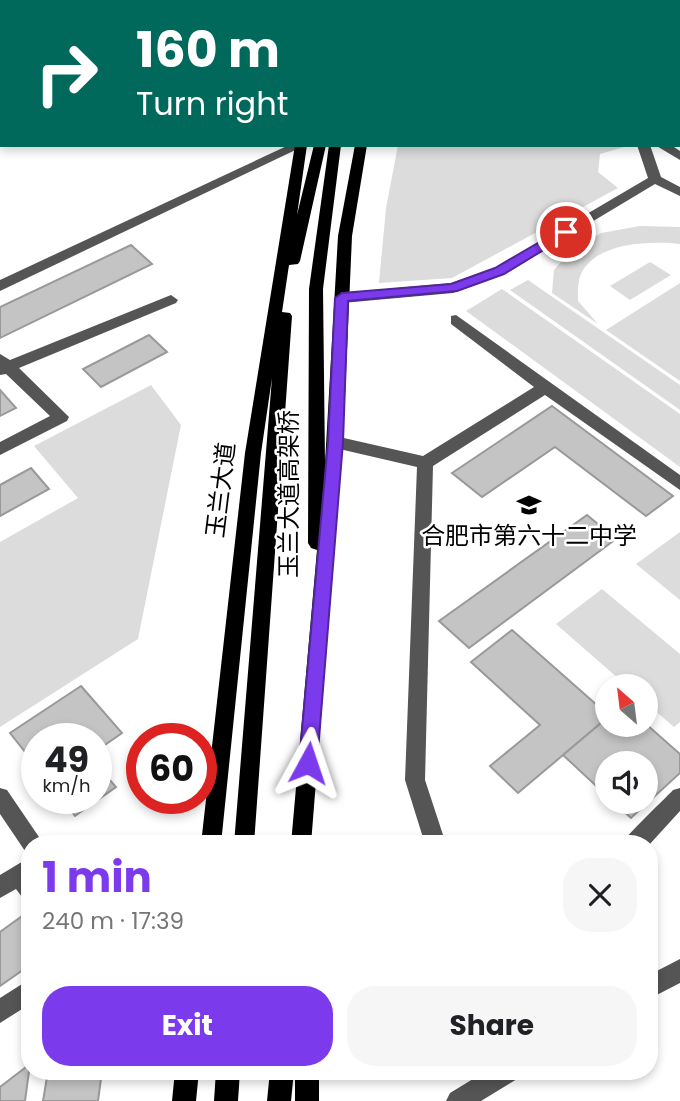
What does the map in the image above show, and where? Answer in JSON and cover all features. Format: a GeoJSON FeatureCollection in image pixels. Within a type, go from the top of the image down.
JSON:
{"type":"FeatureCollection","features":[{"type":"Feature","properties":{"kind":"main road","name":"玉兰大道"},"geometry":{"type":"LineString","coordinates":[[212,835],[253,453],[300,147]]}},
{"type":"Feature","properties":{"kind":"main road","name":"玉兰大道高架桥"},"geometry":{"type":"LineString","coordinates":[[245,835],[287,289],[320,147]]}},
{"type":"Feature","properties":{"kind":"main road","name":"玉兰大道高架桥"},"geometry":{"type":"LineString","coordinates":[[312,835],[317,653],[316,289],[335,147]]}},
{"type":"Feature","properties":{"kind":"main road"},"geometry":{"type":"LineString","coordinates":[[302,835],[335,442],[345,236],[360,147]]}},
{"type":"Feature","properties":{"kind":"main road"},"geometry":{"type":"LineString","coordinates":[[184,1101],[186,1080]]}},
{"type":"Feature","properties":{"kind":"main road"},"geometry":{"type":"LineString","coordinates":[[226,1101],[227,1080]]}},
{"type":"Feature","properties":{"kind":"main road"},"geometry":{"type":"LineString","coordinates":[[279,1101],[281,1080]]}},
{"type":"Feature","properties":{"kind":"main road"},"geometry":{"type":"LineString","coordinates":[[307,1080],[307,1101]]}},
{"type":"Feature","properties":{"kind":"street"},"geometry":{"type":"LineString","coordinates":[[0,286],[296,147]]}},
{"type":"Feature","properties":{"kind":"street"},"geometry":{"type":"LineString","coordinates":[[644,147],[655,179],[680,192]]}},
{"type":"Feature","properties":{"kind":"street"},"geometry":{"type":"LineString","coordinates":[[664,147],[680,156]]}},
{"type":"Feature","properties":{"kind":"street"},"geometry":{"type":"LineString","coordinates":[[342,298],[453,288],[500,271],[655,179]]}},
{"type":"Feature","properties":{"kind":"street"},"geometry":{"type":"LineString","coordinates":[[0,449],[61,417],[3,365],[172,300]]}},
{"type":"Feature","properties":{"kind":"street"},"geometry":{"type":"LineString","coordinates":[[456,320],[680,484]]}},
{"type":"Feature","properties":{"kind":"street"},"geometry":{"type":"LineString","coordinates":[[335,442],[425,463],[545,387]]}},
{"type":"Feature","properties":{"kind":"street"},"geometry":{"type":"LineString","coordinates":[[425,463],[415,780],[433,835]]}},
{"type":"Feature","properties":{"kind":"street"},"geometry":{"type":"LineString","coordinates":[[0,797],[26,835]]}},
{"type":"Feature","properties":{"kind":"street"},"geometry":{"type":"LineString","coordinates":[[645,835],[680,797]]}},
{"type":"Feature","properties":{"kind":"street"},"geometry":{"type":"LineString","coordinates":[[0,887],[21,879]]}},
{"type":"Feature","properties":{"kind":"street"},"geometry":{"type":"LineString","coordinates":[[658,983],[680,970]]}},
{"type":"Feature","properties":{"kind":"street"},"geometry":{"type":"LineString","coordinates":[[0,1012],[21,997]]}},
{"type":"Feature","properties":{"kind":"street"},"geometry":{"type":"LineString","coordinates":[[458,1101],[494,1080]]}},
{"type":"Feature","properties":{"kind":"shaded area"},"geometry":{"type":"Polygon","coordinates":[[[398,147],[624,147],[600,154],[598,172],[618,188],[452,278],[379,283],[386,208],[398,147]]]}},
{"type":"Feature","properties":{"kind":"shaded area"},"geometry":{"type":"Polygon","coordinates":[[[640,226],[680,227],[680,244],[644,243],[618,247],[595,257],[580,277],[578,301],[598,324],[552,293],[554,270],[567,255],[601,233],[640,226]]]}},
{"type":"Feature","properties":{"kind":"shaded area"},"geometry":{"type":"Polygon","coordinates":[[[650,262],[671,275],[630,300],[610,286],[650,262]]]}},
{"type":"Feature","properties":{"kind":"shaded area"},"geometry":{"type":"Polygon","coordinates":[[[528,280],[680,385],[680,410],[510,290],[528,280]]]}},
{"type":"Feature","properties":{"kind":"shaded area"},"geometry":{"type":"Polygon","coordinates":[[[680,283],[680,381],[606,330],[680,283]]]}},
{"type":"Feature","properties":{"kind":"shaded area"},"geometry":{"type":"Polygon","coordinates":[[[502,289],[680,414],[680,467],[466,311],[502,289]]]}},
{"type":"Feature","properties":{"kind":"shaded area"},"geometry":{"type":"Polygon","coordinates":[[[151,385],[181,425],[138,639],[0,727],[0,542],[78,498],[34,446],[151,385]]]}},
{"type":"Feature","properties":{"kind":"shaded area"},"geometry":{"type":"Polygon","coordinates":[[[680,532],[680,600],[636,564],[680,532]]]}},
{"type":"Feature","properties":{"kind":"shaded area"},"geometry":{"type":"Polygon","coordinates":[[[602,589],[680,654],[680,722],[674,727],[658,713],[658,674],[613,674],[556,624],[602,589]]]}},
{"type":"Feature","properties":{"kind":"building"},"geometry":{"type":"Polygon","coordinates":[[[131,245],[152,264],[0,338],[0,307],[131,245]]]}},
{"type":"Feature","properties":{"kind":"building"},"geometry":{"type":"Polygon","coordinates":[[[149,335],[167,352],[101,387],[83,369],[149,335]]]}},
{"type":"Feature","properties":{"kind":"building"},"geometry":{"type":"Polygon","coordinates":[[[0,390],[16,408],[0,416],[0,390]]]}},
{"type":"Feature","properties":{"kind":"building"},"geometry":{"type":"Polygon","coordinates":[[[552,406],[673,496],[646,516],[555,447],[482,497],[452,473],[552,406]]]}},
{"type":"Feature","properties":{"kind":"building"},"geometry":{"type":"Polygon","coordinates":[[[31,468],[49,489],[0,516],[0,485],[31,468]]]}},
{"type":"Feature","properties":{"kind":"building"},"geometry":{"type":"Polygon","coordinates":[[[587,515],[616,539],[469,648],[439,621],[587,515]]]}},
{"type":"Feature","properties":{"kind":"building"},"geometry":{"type":"Polygon","coordinates":[[[512,630],[595,703],[595,728],[518,793],[490,766],[540,725],[471,662],[512,630]]]}},
{"type":"Feature","properties":{"kind":"building"},"geometry":{"type":"Polygon","coordinates":[[[81,686],[122,733],[112,740],[112,723],[25,723],[81,686]]]}},
{"type":"Feature","properties":{"kind":"building"},"geometry":{"type":"Polygon","coordinates":[[[21,726],[21,747],[10,733],[21,726]]]}},
{"type":"Feature","properties":{"kind":"building"},"geometry":{"type":"Polygon","coordinates":[[[595,728],[595,737],[658,737],[658,735],[680,754],[680,773],[658,793],[658,751],[595,751],[595,785],[563,755],[595,728]]]}},
{"type":"Feature","properties":{"kind":"building"},"geometry":{"type":"Polygon","coordinates":[[[21,917],[21,971],[0,986],[0,932],[21,917]]]}},
{"type":"Feature","properties":{"kind":"building"},"geometry":{"type":"Polygon","coordinates":[[[21,1071],[21,1080],[28,1080],[25,1101],[0,1101],[0,1087],[21,1071]]]}},
{"type":"Feature","properties":{"kind":"building"},"geometry":{"type":"Polygon","coordinates":[[[46,1080],[101,1080],[98,1101],[43,1101],[46,1080]]]}},
{"type":"Feature","properties":{"kind":"place","name":"合肥市第六十二中学"},"geometry":{"type":"Point","coordinates":[529,505]}},
{"type":"Feature","properties":{"kind":"route"},"geometry":{"type":"LineString","coordinates":[[308,763],[335,442],[342,298],[453,288],[500,271],[566,232]]}}]}
